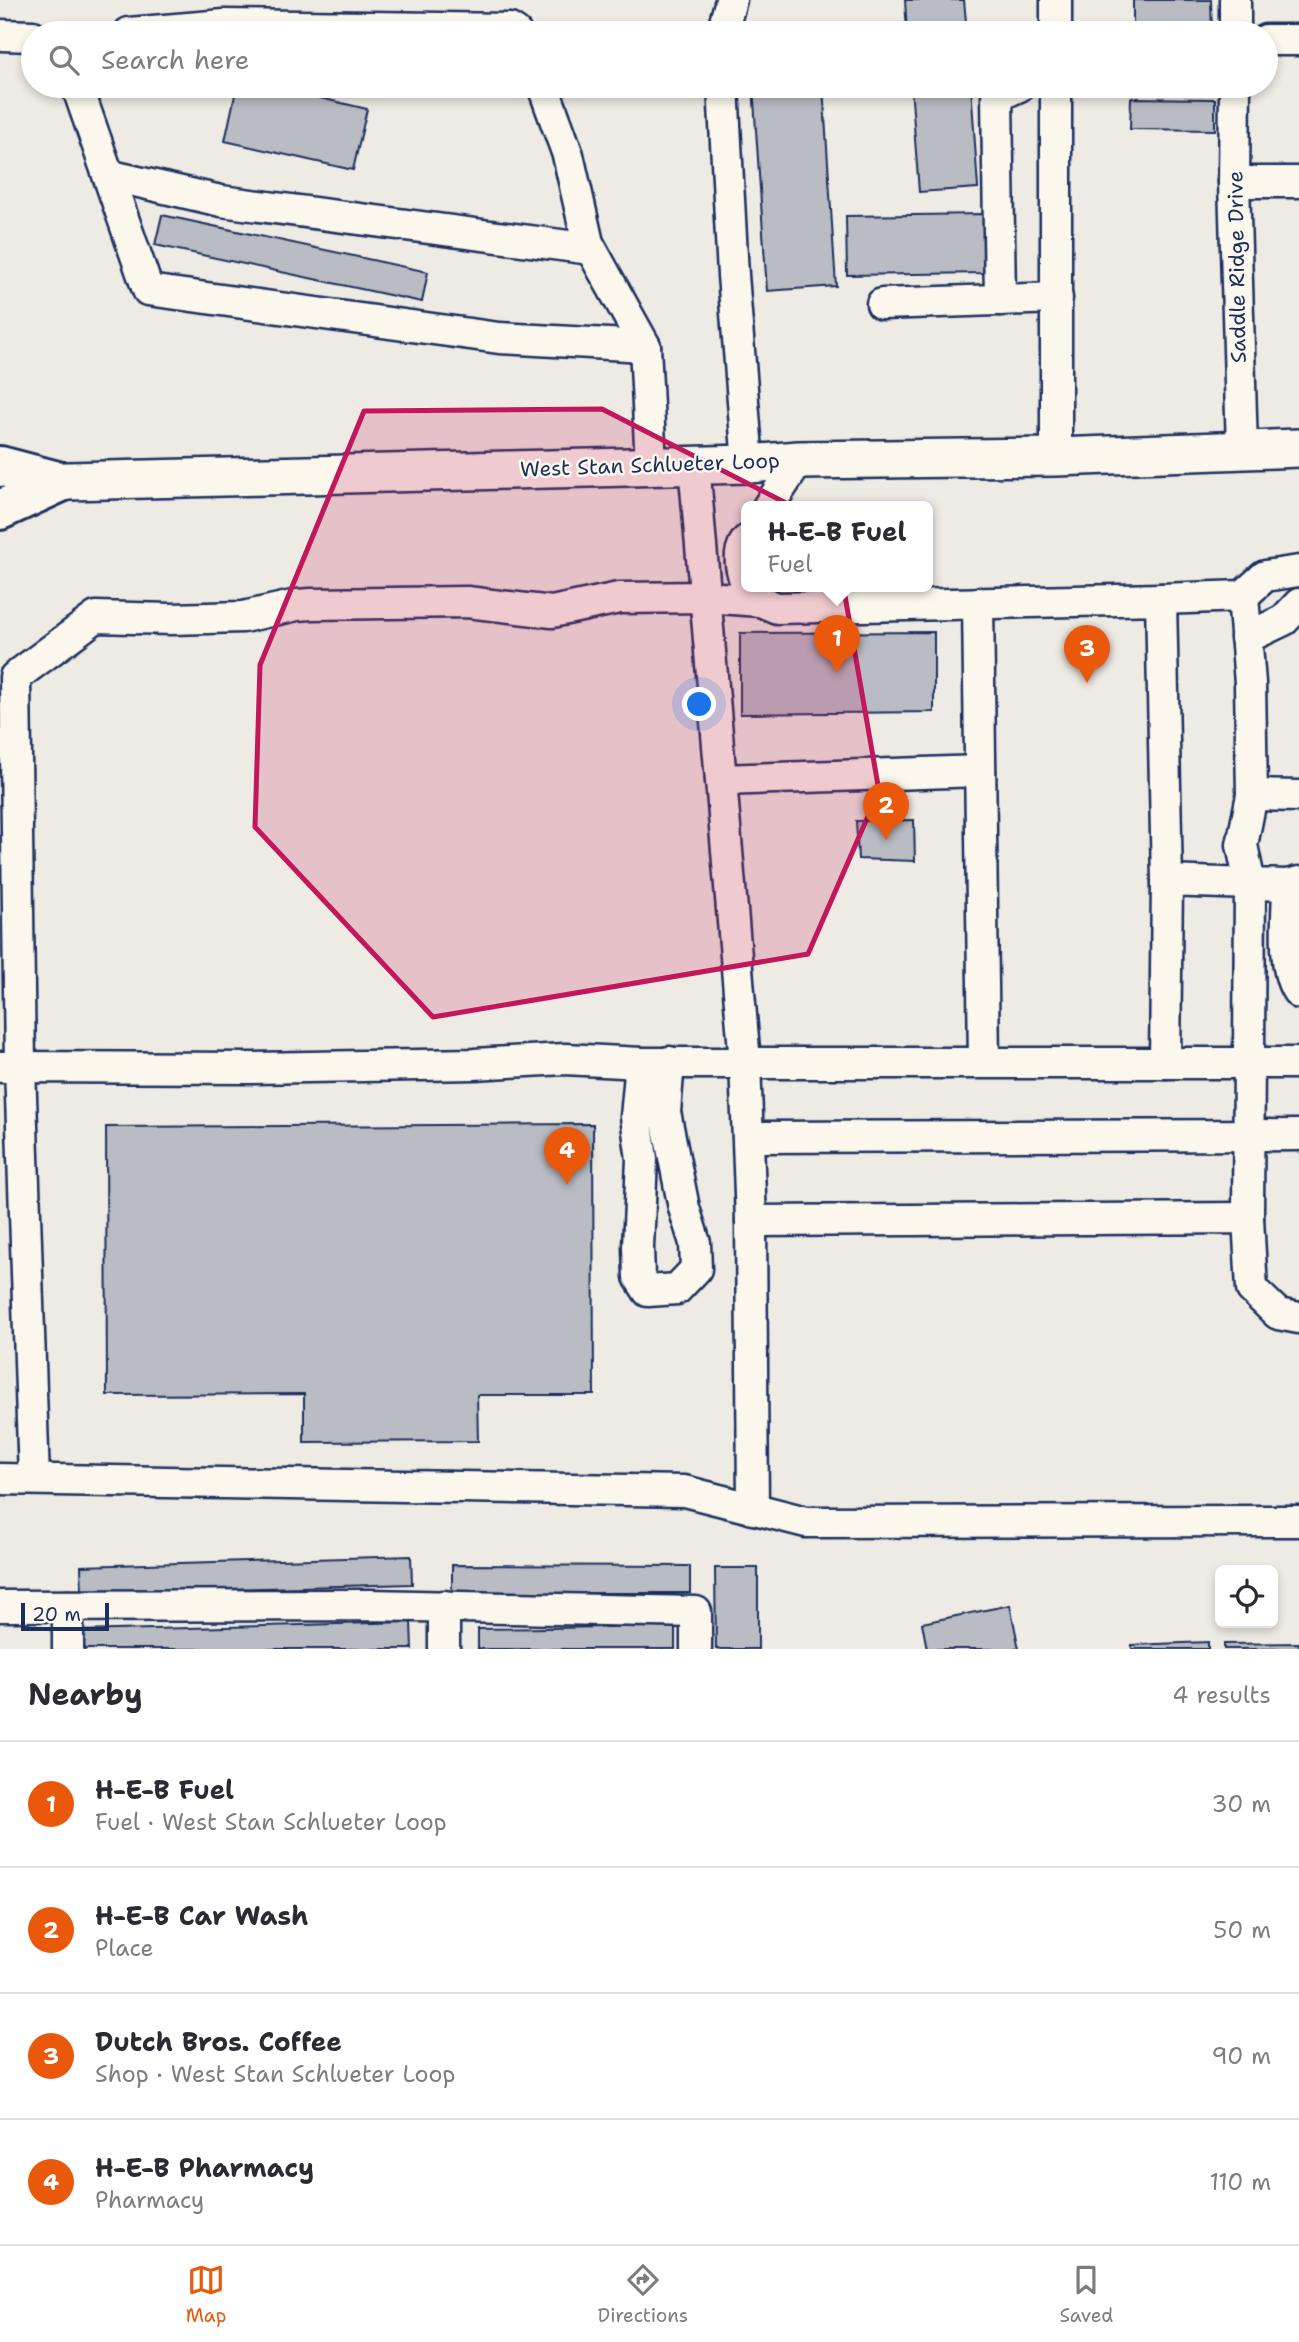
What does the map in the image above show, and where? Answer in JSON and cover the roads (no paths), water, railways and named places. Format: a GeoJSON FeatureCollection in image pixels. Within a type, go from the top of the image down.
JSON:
{"type":"FeatureCollection","features":[{"type":"Feature","properties":{"kind":"highway"},"geometry":{"type":"LineString","coordinates":[[0,466],[61,482]]}},
{"type":"Feature","properties":{"kind":"highway"},"geometry":{"type":"LineString","coordinates":[[0,510],[61,482]]}},
{"type":"Feature","properties":{"kind":"main road","name":"West Stan Schlueter Loop"},"geometry":{"type":"LineString","coordinates":[[0,483],[748,464],[799,460],[1056,457],[1299,448]]}},
{"type":"Feature","properties":{"kind":"street"},"geometry":{"type":"LineString","coordinates":[[725,21],[731,0]]}},
{"type":"Feature","properties":{"kind":"street"},"geometry":{"type":"LineString","coordinates":[[1056,0],[1056,21]]}},
{"type":"Feature","properties":{"kind":"street"},"geometry":{"type":"LineString","coordinates":[[1235,0],[1235,21]]}},
{"type":"Feature","properties":{"kind":"street"},"geometry":{"type":"LineString","coordinates":[[0,35],[21,36]]}},
{"type":"Feature","properties":{"kind":"street"},"geometry":{"type":"LineString","coordinates":[[1278,40],[1299,40]]}},
{"type":"Feature","properties":{"kind":"street"},"geometry":{"type":"LineString","coordinates":[[81,98],[148,290],[499,338],[645,346]]}},
{"type":"Feature","properties":{"kind":"street"},"geometry":{"type":"LineString","coordinates":[[547,98],[568,155],[588,243],[645,346],[651,465]]}},
{"type":"Feature","properties":{"kind":"street"},"geometry":{"type":"LineString","coordinates":[[724,98],[733,275],[748,464]]}},
{"type":"Feature","properties":{"kind":"street"},"geometry":{"type":"LineString","coordinates":[[997,98],[1000,300]]}},
{"type":"Feature","properties":{"kind":"street"},"geometry":{"type":"LineString","coordinates":[[1056,98],[1056,457]]}},
{"type":"Feature","properties":{"kind":"street","name":"Saddle Ridge Drive"},"geometry":{"type":"LineString","coordinates":[[1234,98],[1241,449]]}},
{"type":"Feature","properties":{"kind":"street"},"geometry":{"type":"LineString","coordinates":[[108,175],[221,201],[591,249]]}},
{"type":"Feature","properties":{"kind":"street"},"geometry":{"type":"LineString","coordinates":[[1234,182],[1299,182]]}},
{"type":"Feature","properties":{"kind":"street"},"geometry":{"type":"LineString","coordinates":[[882,304],[1056,298]]}},
{"type":"Feature","properties":{"kind":"street"},"geometry":{"type":"LineString","coordinates":[[772,501],[799,460]]}},
{"type":"Feature","properties":{"kind":"street"},"geometry":{"type":"LineString","coordinates":[[694,464],[745,1062],[751,1222],[753,1509]]}},
{"type":"Feature","properties":{"kind":"street"},"geometry":{"type":"LineString","coordinates":[[753,592],[778,608],[1243,596],[1265,576],[1299,570]]}},
{"type":"Feature","properties":{"kind":"street"},"geometry":{"type":"LineString","coordinates":[[34,1479],[10,1067],[15,677],[96,617],[243,617],[297,605],[467,601],[552,612],[619,598],[706,597],[744,592]]}},
{"type":"Feature","properties":{"kind":"street"},"geometry":{"type":"LineString","coordinates":[[1243,596],[1250,684],[1252,795],[1242,845],[1250,884],[1248,1219],[1252,1289],[1278,1314],[1299,1318]]}},
{"type":"Feature","properties":{"kind":"street"},"geometry":{"type":"LineString","coordinates":[[1161,599],[1167,881],[1165,1063]]}},
{"type":"Feature","properties":{"kind":"street"},"geometry":{"type":"LineString","coordinates":[[978,603],[984,1062]]}},
{"type":"Feature","properties":{"kind":"street"},"geometry":{"type":"LineString","coordinates":[[1246,638],[1284,620],[1299,604]]}},
{"type":"Feature","properties":{"kind":"street"},"geometry":{"type":"LineString","coordinates":[[721,780],[980,771]]}},
{"type":"Feature","properties":{"kind":"street"},"geometry":{"type":"LineString","coordinates":[[1252,795],[1299,796]]}},
{"type":"Feature","properties":{"kind":"street"},"geometry":{"type":"LineString","coordinates":[[1167,881],[1293,883],[1289,970],[1293,986],[1299,993]]}},
{"type":"Feature","properties":{"kind":"street"},"geometry":{"type":"LineString","coordinates":[[10,1067],[254,1068],[565,1059],[655,1062],[1299,1063]]}},
{"type":"Feature","properties":{"kind":"street"},"geometry":{"type":"LineString","coordinates":[[655,1062],[684,1208],[695,1242],[696,1269],[677,1289],[649,1291],[639,1277],[642,1159],[636,1117],[655,1062]]}},
{"type":"Feature","properties":{"kind":"street"},"geometry":{"type":"LineString","coordinates":[[749,1137],[1299,1135]]}},
{"type":"Feature","properties":{"kind":"street"},"geometry":{"type":"LineString","coordinates":[[751,1222],[1248,1219]]}},
{"type":"Feature","properties":{"kind":"street"},"geometry":{"type":"LineString","coordinates":[[0,1479],[684,1491],[806,1522],[1299,1521]]}},
{"type":"Feature","properties":{"kind":"street"},"geometry":{"type":"LineString","coordinates":[[0,1606],[444,1606],[696,1612],[696,1649]]}},
{"type":"Feature","properties":{"kind":"street"},"geometry":{"type":"LineString","coordinates":[[68,1606],[68,1649]]}},
{"type":"Feature","properties":{"kind":"street"},"geometry":{"type":"LineString","coordinates":[[444,1606],[444,1649]]}},
{"type":"Feature","properties":{"kind":"place","name":"H-E-B Fuel"},"geometry":{"type":"Point","coordinates":[837,673]}},
{"type":"Feature","properties":{"kind":"place","name":"Dutch Bros. Coffee"},"geometry":{"type":"Point","coordinates":[1087,683]}},
{"type":"Feature","properties":{"kind":"place","name":"H-E-B Car Wash"},"geometry":{"type":"Point","coordinates":[886,840]}},
{"type":"Feature","properties":{"kind":"place","name":"H-E-B Pharmacy"},"geometry":{"type":"Point","coordinates":[567,1185]}}]}
